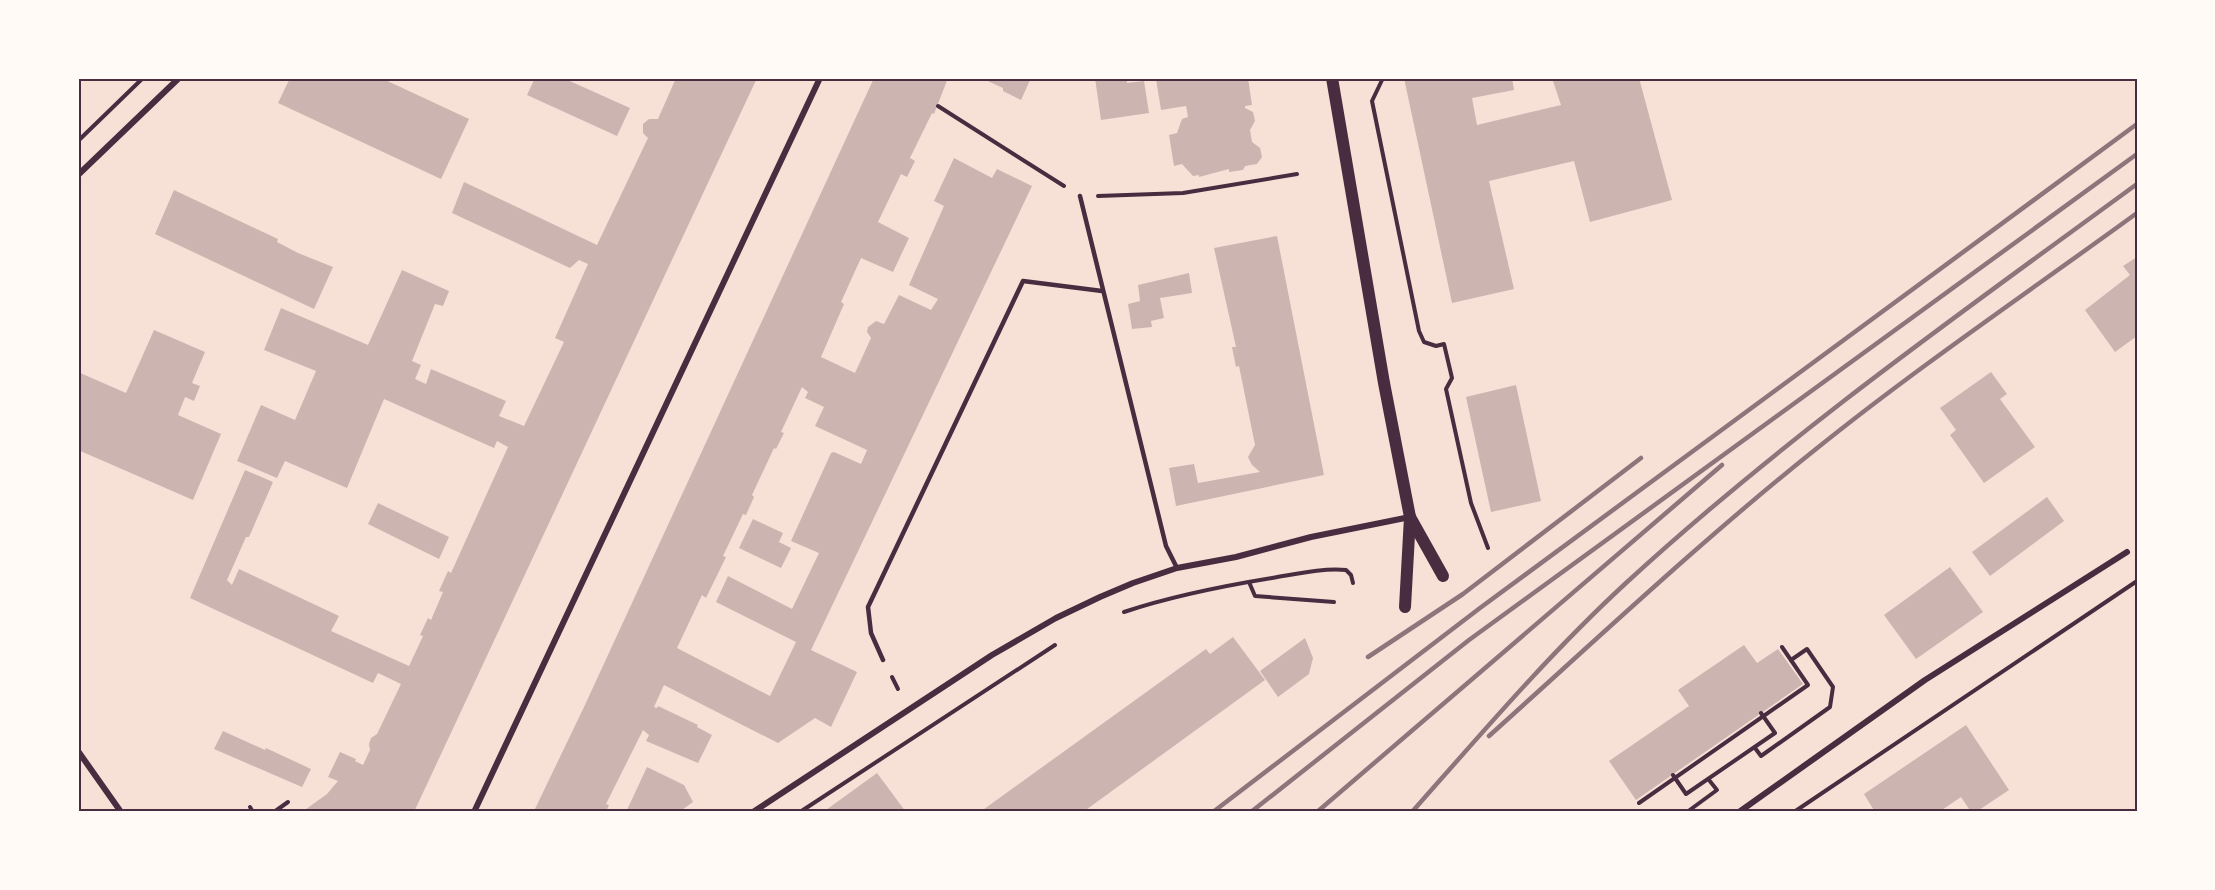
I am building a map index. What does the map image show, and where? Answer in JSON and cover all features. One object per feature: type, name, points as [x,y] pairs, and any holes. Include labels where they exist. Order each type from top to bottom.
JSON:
[{"type":"main road","points":[[1336,79],[1382,371],[1410,517],[1405,607]]},
{"type":"main road","points":[[1410,517],[1443,576]]},
{"type":"street","points":[[78,175],[179,78]]},
{"type":"street","points":[[474,812],[820,78]]},
{"type":"street","points":[[753,812],[992,655],[1056,618],[1133,583],[1177,568],[1236,557],[1311,537],[1410,517]]},
{"type":"street","points":[[1739,812],[1925,680],[2127,552]]},
{"type":"street","points":[[78,751],[121,812]]},
{"type":"lane","points":[[1080,196],[1166,546],[1177,568]]},
{"type":"lane","points":[[883,660],[871,633],[868,607],[1023,281],[1102,291]]},
{"type":"path","points":[[78,141],[143,78]]},
{"type":"path","points":[[1383,78],[1372,101],[1419,331],[1424,342],[1436,346],[1444,344],[1452,378],[1446,389],[1471,503],[1488,548]]},
{"type":"path","points":[[938,106],[1080,196],[1183,193],[1297,174]]},
{"type":"path","points":[[1122,613],[1152,603],[1319,570],[1346,570],[1351,575],[1353,583]]},
{"type":"path","points":[[1794,812],[2137,580]]},
{"type":"path","points":[[1249,582],[1255,596],[1334,602]]},
{"type":"path","points":[[800,812],[1060,642]]},
{"type":"path","points":[[1639,803],[1674,776],[1809,685],[1782,647]]},
{"type":"path","points":[[1755,748],[1761,756],[1830,707],[1833,687],[1807,649],[1791,660]]},
{"type":"path","points":[[1674,776],[1686,794],[1709,780],[1775,733],[1762,715]]},
{"type":"path","points":[[1687,812],[1717,790],[1709,780]]},
{"type":"path","points":[[274,812],[288,802]]},
{"type":"building","points":[[290,78],[381,78],[469,119],[441,179],[278,103]]},
{"type":"building","points":[[535,78],[563,78],[630,108],[617,136],[527,95]]},
{"type":"building","points":[[676,78],[757,78],[414,812],[302,812],[327,794],[338,781],[328,777],[340,752],[363,765],[370,750],[371,738],[377,734],[401,684],[378,673],[373,683],[190,598],[245,470],[273,482],[227,580],[232,585],[239,569],[339,616],[331,631],[409,666],[423,636],[420,635],[428,618],[431,620],[443,592],[439,591],[448,571],[451,573],[508,447],[497,441],[494,448],[384,399],[347,488],[285,461],[277,478],[237,461],[261,405],[295,420],[316,371],[264,350],[281,308],[368,345],[402,270],[449,291],[443,306],[435,304],[412,361],[421,365],[415,379],[426,384],[431,369],[506,401],[499,416],[524,426],[564,342],[555,338],[588,264],[579,260],[570,268],[452,213],[464,182],[597,245],[648,138],[643,133],[643,124],[649,119],[658,119]]},
{"type":"building","points":[[874,78],[948,78],[934,114],[932,113],[910,158],[915,161],[907,177],[901,174],[878,222],[909,238],[893,272],[861,258],[841,302],[844,304],[821,357],[855,373],[871,338],[867,332],[868,327],[876,321],[884,324],[899,295],[931,310],[938,299],[909,285],[944,206],[934,201],[954,158],[992,178],[997,169],[1032,186],[811,650],[857,672],[831,727],[815,718],[778,743],[664,685],[654,707],[658,706],[698,725],[697,727],[712,735],[698,763],[646,741],[649,735],[643,730],[606,804],[609,805],[606,812],[525,812],[527,809],[534,811]],"holes":[[[802,387],[808,392],[805,398],[824,407],[815,426],[867,450],[861,464],[834,452],[831,453],[791,541],[819,553],[792,609],[728,576],[716,602],[796,642],[770,696],[677,648],[702,595],[706,598],[726,557],[723,556],[743,514],[746,515],[754,497],[752,495],[774,448],[776,449],[784,433],[781,432]]]},
{"type":"building","points":[[981,78],[1031,78],[1021,100],[1003,91],[1003,88]]},
{"type":"building","points":[[1095,78],[1127,78],[1127,83],[1144,81],[1149,113],[1101,120]]},
{"type":"building","points":[[1248,78],[1252,105],[1245,106],[1245,108],[1253,112],[1255,121],[1250,130],[1252,142],[1260,148],[1262,157],[1257,164],[1245,166],[1243,170],[1229,172],[1229,169],[1199,177],[1199,175],[1193,176],[1182,164],[1174,166],[1169,135],[1177,133],[1182,119],[1188,117],[1186,106],[1161,110],[1156,79]]},
{"type":"building","points":[[1404,78],[1512,78],[1514,90],[1472,98],[1477,125],[1561,105],[1552,78],[1639,78],[1672,200],[1590,222],[1574,161],[1489,181],[1514,289],[1452,303]]},
{"type":"building","points":[[174,190],[278,239],[277,242],[298,253],[333,267],[314,309],[155,234]]},
{"type":"building","points":[[1277,236],[1324,475],[1176,506],[1169,468],[1194,464],[1198,483],[1260,472],[1252,465],[1248,457],[1255,445],[1239,366],[1236,367],[1232,347],[1236,347],[1214,248]]},
{"type":"building","points":[[2137,257],[2137,336],[2115,352],[2085,310],[2130,275],[2123,266]]},
{"type":"building","points":[[1189,273],[1192,293],[1160,298],[1164,318],[1151,321],[1152,327],[1132,329],[1128,304],[1140,301],[1138,285]]},
{"type":"building","points":[[154,330],[205,352],[192,383],[200,386],[194,401],[185,397],[178,415],[221,434],[193,500],[78,450],[78,372],[126,393]]},
{"type":"building","points":[[1991,372],[2007,394],[2000,399],[2035,447],[1984,483],[1950,435],[1956,430],[1940,408]]},
{"type":"building","points":[[1516,385],[1541,501],[1491,512],[1466,397]]},
{"type":"building","points":[[2047,497],[2064,521],[1990,576],[1972,552]]},
{"type":"building","points":[[378,503],[449,537],[439,559],[368,524]]},
{"type":"building","points":[[753,519],[783,533],[779,542],[791,548],[781,568],[739,548]]},
{"type":"building","points":[[1950,567],[1983,612],[1916,659],[1884,615]]},
{"type":"building","points":[[1233,637],[1265,680],[1083,812],[980,812],[1206,649],[1210,654]]},
{"type":"building","points":[[1305,638],[1313,658],[1309,674],[1278,697],[1260,671]]},
{"type":"building","points":[[1744,645],[1757,663],[1778,649],[1803,684],[1636,800],[1609,761],[1689,706],[1678,690]]},
{"type":"building","points":[[1966,725],[2009,790],[1976,812],[1971,812],[1961,797],[1939,812],[1875,812],[1864,794]]},
{"type":"building","points":[[223,731],[311,769],[302,787],[214,749]]},
{"type":"building","points":[[647,767],[684,785],[693,802],[679,812],[626,812]]},
{"type":"building","points":[[877,773],[906,812],[827,812],[826,810]]},
{"type":"railway","points":[[1213,812],[1480,608],[2137,124]]},
{"type":"railway","points":[[1251,812],[1469,640],[2137,154]]},
{"type":"railway","points":[[1412,812],[1570,638],[1626,583],[1687,529],[1876,376],[2137,184]]},
{"type":"railway","points":[[1489,736],[1691,554],[1816,449],[1935,358],[2137,213]]},
{"type":"railway","points":[[1368,657],[1463,594],[1641,458]]},
{"type":"railway","points":[[1317,812],[1722,465]]}]
